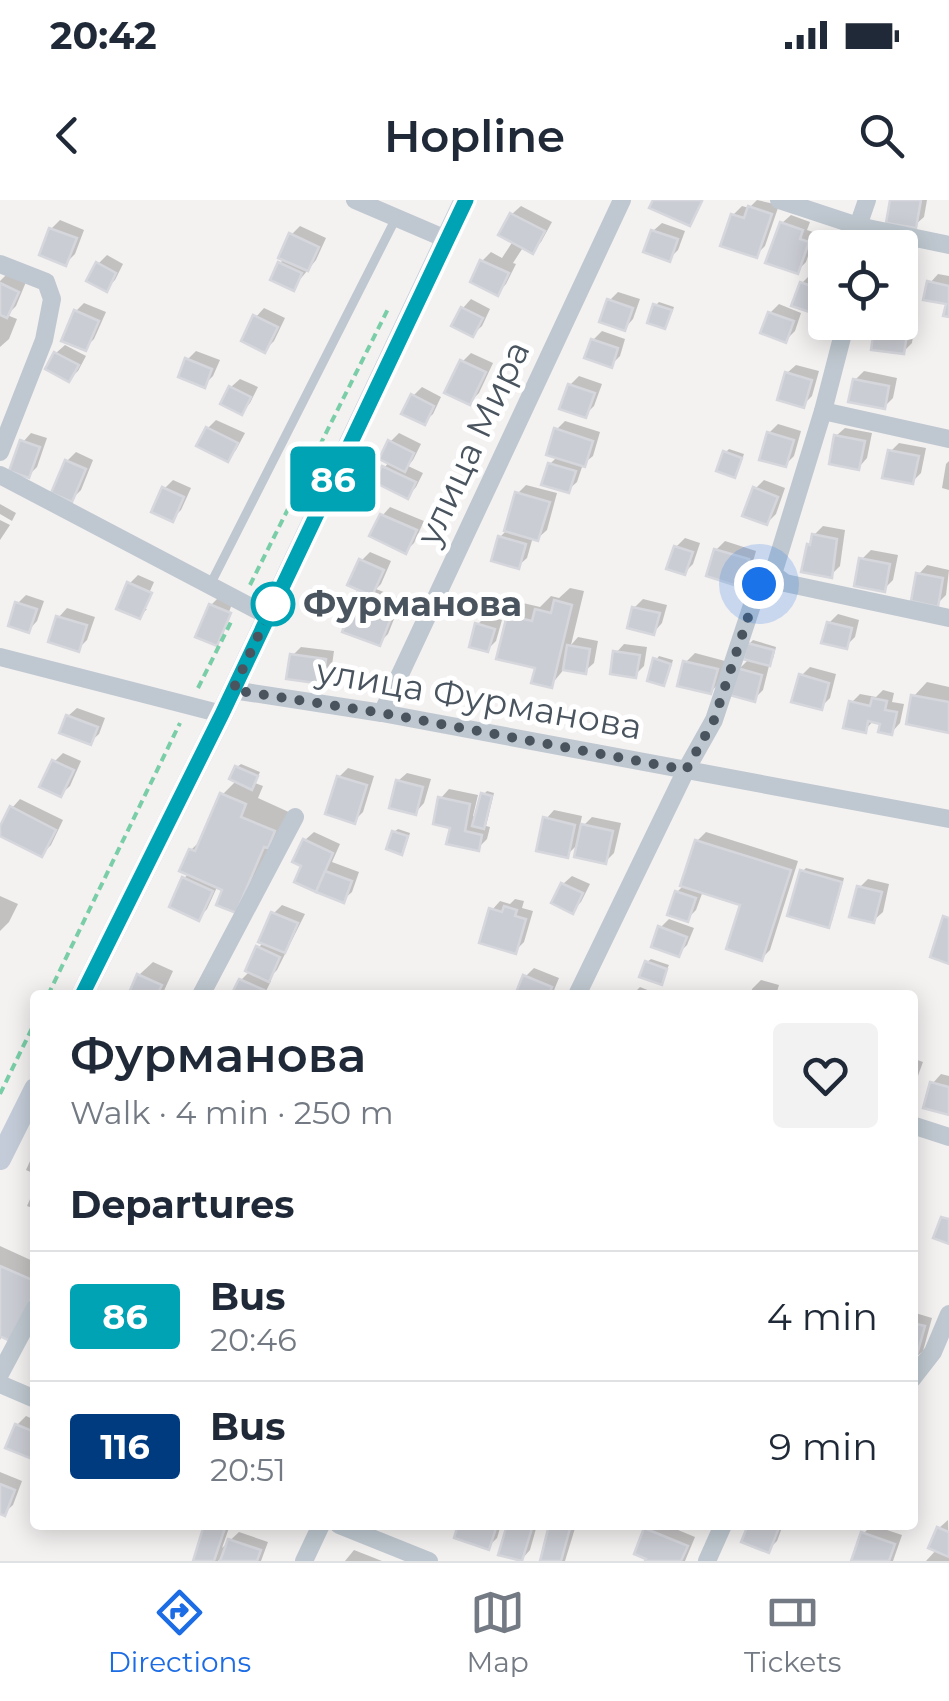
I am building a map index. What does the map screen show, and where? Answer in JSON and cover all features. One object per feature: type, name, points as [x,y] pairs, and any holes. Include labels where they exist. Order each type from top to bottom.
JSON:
[{"type":"main road","points":[[84,990],[222,714],[466,200]]},
{"type":"main road","points":[[0,1159],[30,1099]]},
{"type":"street","points":[[354,200],[446,239]]},
{"type":"street","name":"улица Мира","points":[[382,713],[622,200]]},
{"type":"street","points":[[779,200],[858,226],[949,245]]},
{"type":"street","points":[[858,230],[868,200]]},
{"type":"street","points":[[0,264],[46,282],[52,299],[44,340],[0,452]]},
{"type":"street","points":[[579,990],[714,720],[759,584],[773,574],[824,411],[842,340]]},
{"type":"street","points":[[824,411],[949,439]]},
{"type":"street","points":[[0,475],[268,616]]},
{"type":"street","points":[[773,574],[785,583],[949,618]]},
{"type":"street","points":[[0,658],[222,714]]},
{"type":"street","name":"улица Фурманова","points":[[233,690],[382,713],[949,819]]},
{"type":"street","points":[[203,990],[295,817]]},
{"type":"street","points":[[918,1127],[949,1137]]},
{"type":"street","points":[[918,1372],[933,1352],[949,1314]]},
{"type":"street","points":[[0,1374],[30,1317]]},
{"type":"street","points":[[0,1384],[30,1397]]},
{"type":"street","points":[[304,1561],[319,1530]]},
{"type":"street","points":[[352,1530],[429,1561]]},
{"type":"street","points":[[707,1561],[721,1530]]},
{"type":"lane","points":[[210,585],[396,218]]},
{"type":"path","points":[[0,1094],[30,1032]]},
{"type":"building","points":[[653,200],[702,201],[690,226],[649,208]]},
{"type":"building","points":[[890,200],[921,200],[916,228],[886,223]]},
{"type":"building","points":[[748,206],[772,214],[757,258],[720,246],[731,214],[744,218]]},
{"type":"building","points":[[510,213],[545,231],[533,254],[498,235]]},
{"type":"building","points":[[780,222],[803,230],[800,239],[808,245],[798,274],[765,263]]},
{"type":"building","points":[[49,228],[77,238],[66,266],[39,255]]},
{"type":"building","points":[[651,230],[678,239],[670,262],[643,252]]},
{"type":"building","points":[[289,233],[319,247],[308,271],[278,258]]},
{"type":"building","points":[[480,260],[509,273],[498,296],[470,282]]},
{"type":"building","points":[[96,262],[116,273],[107,292],[86,281]]},
{"type":"building","points":[[278,262],[302,273],[294,291],[270,280]]},
{"type":"building","points":[[927,281],[949,286],[949,317],[943,316],[946,304],[923,300]]},
{"type":"building","points":[[800,282],[808,285],[808,312],[791,306]]},
{"type":"building","points":[[0,283],[19,292],[7,318],[0,315]]},
{"type":"building","points":[[607,299],[633,308],[625,331],[599,322]]},
{"type":"building","points":[[653,304],[672,310],[665,329],[647,323]]},
{"type":"building","points":[[461,307],[483,318],[473,337],[451,326]]},
{"type":"building","points":[[74,310],[99,321],[86,351],[61,341]]},
{"type":"building","points":[[768,312],[794,321],[786,343],[760,333]]},
{"type":"building","points":[[253,315],[278,327],[265,353],[241,341]]},
{"type":"building","points":[[591,339],[618,348],[612,368],[584,358]]},
{"type":"building","points":[[872,340],[906,340],[904,354],[871,350]]},
{"type":"building","points":[[54,352],[79,365],[69,382],[45,369]]},
{"type":"building","points":[[185,358],[212,369],[205,388],[178,377]]},
{"type":"building","points":[[460,360],[486,372],[470,405],[444,393]]},
{"type":"building","points":[[785,372],[812,380],[804,408],[777,400]]},
{"type":"building","points":[[853,379],[889,386],[885,409],[848,402]]},
{"type":"building","points":[[568,384],[595,393],[586,418],[559,409]]},
{"type":"building","points":[[229,386],[251,397],[242,415],[220,404]]},
{"type":"building","points":[[411,394],[434,406],[425,425],[401,414]]},
{"type":"building","points":[[206,427],[238,443],[228,462],[196,446]]},
{"type":"building","points":[[554,428],[593,441],[585,467],[546,455]]},
{"type":"building","points":[[767,432],[794,440],[786,467],[759,460]]},
{"type":"building","points":[[834,435],[865,441],[859,470],[829,464]]},
{"type":"building","points":[[20,440],[40,447],[29,478],[9,471]]},
{"type":"building","points":[[388,440],[414,453],[405,472],[379,459]]},
{"type":"building","points":[[888,450],[919,456],[913,484],[882,478]]},
{"type":"building","points":[[723,451],[742,458],[735,478],[716,471]]},
{"type":"building","points":[[65,460],[86,469],[72,502],[51,493]]},
{"type":"building","points":[[548,463],[576,471],[569,493],[541,485]]},
{"type":"building","points":[[382,466],[416,482],[408,499],[374,482]]},
{"type":"building","points":[[162,487],[184,497],[173,522],[151,512]]},
{"type":"building","points":[[753,487],[778,497],[767,525],[742,516]]},
{"type":"building","points":[[515,492],[550,502],[538,541],[504,531]]},
{"type":"building","points":[[380,514],[417,530],[406,554],[369,536]]},
{"type":"building","points":[[812,534],[837,539],[832,578],[801,572]]},
{"type":"building","points":[[498,536],[526,544],[519,569],[491,561]]},
{"type":"building","points":[[674,546],[693,552],[685,575],[666,569]]},
{"type":"building","points":[[714,549],[749,559],[740,587],[706,576]]},
{"type":"building","points":[[859,558],[890,564],[885,592],[854,586]]},
{"type":"building","points":[[359,559],[384,570],[372,596],[347,585]]},
{"type":"building","points":[[916,573],[943,578],[938,607],[911,601]]},
{"type":"building","points":[[127,582],[152,593],[140,619],[116,609]]},
{"type":"building","points":[[357,593],[395,608],[380,646],[342,632]]},
{"type":"building","points":[[554,600],[572,605],[552,688],[531,683],[535,668],[496,659],[507,615],[532,621],[535,609],[551,613]]},
{"type":"building","points":[[15,602],[37,609],[29,633],[8,626]]},
{"type":"building","points":[[209,604],[231,613],[217,646],[195,637]]},
{"type":"building","points":[[632,607],[660,613],[654,635],[627,628]]},
{"type":"building","points":[[56,616],[87,625],[79,652],[48,642]]},
{"type":"building","points":[[827,622],[852,628],[847,649],[821,643]]},
{"type":"building","points":[[475,623],[495,629],[488,652],[469,647]]},
{"type":"building","points":[[747,643],[774,650],[770,666],[743,659]]},
{"type":"building","points":[[567,645],[590,649],[586,674],[563,670]]},
{"type":"building","points":[[613,651],[640,655],[636,678],[610,674]]},
{"type":"building","points":[[290,654],[326,659],[323,684],[286,679]]},
{"type":"building","points":[[653,658],[671,664],[664,686],[647,681]]},
{"type":"building","points":[[683,661],[718,669],[711,694],[677,686]]},
{"type":"building","points":[[737,668],[762,675],[755,702],[729,695]]},
{"type":"building","points":[[799,674],[829,683],[822,710],[791,702]]},
{"type":"building","points":[[911,695],[949,702],[949,733],[906,724]]},
{"type":"building","points":[[872,698],[887,701],[885,710],[897,712],[892,735],[878,732],[880,724],[868,721],[866,733],[843,728],[849,701],[870,706]]},
{"type":"building","points":[[66,715],[98,727],[91,745],[59,733]]},
{"type":"building","points":[[52,760],[74,770],[61,797],[39,787]]},
{"type":"building","points":[[235,766],[258,776],[252,790],[229,779]]},
{"type":"building","points":[[337,776],[367,785],[355,824],[325,814]]},
{"type":"building","points":[[396,780],[423,787],[416,815],[389,808]]},
{"type":"building","points":[[220,793],[246,804],[241,817],[275,831],[268,848],[264,847],[236,913],[216,905],[222,890],[179,871],[189,849],[195,851]]},
{"type":"building","points":[[481,793],[492,796],[484,829],[472,826]]},
{"type":"building","points":[[438,797],[470,804],[465,831],[482,835],[479,851],[446,844],[450,828],[433,824]]},
{"type":"building","points":[[10,806],[56,830],[42,857],[0,836],[0,826]]},
{"type":"building","points":[[543,817],[575,825],[568,858],[536,851]]},
{"type":"building","points":[[581,824],[613,831],[606,864],[574,857]]},
{"type":"building","points":[[392,831],[408,836],[402,855],[386,849]]},
{"type":"building","points":[[303,839],[333,853],[316,892],[294,882],[301,866],[292,862]]},
{"type":"building","points":[[695,840],[791,870],[762,961],[726,949],[740,905],[680,886]]},
{"type":"building","points":[[800,870],[842,882],[829,928],[787,916]]},
{"type":"building","points":[[325,871],[352,881],[344,903],[316,892]]},
{"type":"building","points":[[182,877],[213,891],[199,921],[169,907]]},
{"type":"building","points":[[561,883],[583,893],[573,914],[551,903]]},
{"type":"building","points":[[857,886],[882,892],[874,923],[849,917]]},
{"type":"building","points":[[675,891],[696,898],[688,922],[667,915]]},
{"type":"building","points":[[504,906],[517,910],[515,916],[526,919],[516,954],[479,943],[489,908],[502,912]]},
{"type":"building","points":[[271,912],[298,923],[285,953],[258,942]]},
{"type":"building","points":[[943,916],[949,918],[949,964],[930,957]]},
{"type":"building","points":[[658,926],[687,937],[679,957],[651,947]]},
{"type":"building","points":[[256,946],[280,957],[269,982],[245,971]]},
{"type":"building","points":[[645,961],[667,969],[662,985],[639,977]]},
{"type":"building","points":[[137,974],[162,985],[160,990],[130,990]]},
{"type":"building","points":[[523,975],[552,987],[551,990],[517,990]]},
{"type":"building","points":[[239,979],[264,990],[234,990]]},
{"type":"building","points":[[930,1082],[949,1087],[949,1115],[923,1108]]},
{"type":"building","points":[[941,1217],[949,1219],[949,1244],[933,1238]]},
{"type":"building","points":[[0,1266],[30,1279],[30,1302],[12,1342],[0,1336]]},
{"type":"building","points":[[918,1324],[925,1326],[918,1351]]},
{"type":"building","points":[[15,1424],[30,1430],[30,1458],[5,1448]]},
{"type":"building","points":[[0,1484],[15,1490],[5,1516],[0,1514]]},
{"type":"building","points":[[937,1527],[949,1532],[949,1557],[928,1548]]},
{"type":"building","points":[[202,1530],[224,1530],[214,1561],[193,1561]]},
{"type":"building","points":[[456,1530],[495,1530],[489,1550],[454,1538]]},
{"type":"building","points":[[506,1530],[531,1530],[522,1561],[498,1555]]},
{"type":"building","points":[[548,1530],[570,1530],[561,1561],[540,1561]]},
{"type":"building","points":[[643,1530],[688,1546],[681,1561],[645,1561],[634,1554]]},
{"type":"building","points":[[746,1530],[778,1530],[769,1553],[741,1542]]},
{"type":"building","points":[[861,1532],[895,1544],[889,1561],[851,1561]]},
{"type":"building","points":[[228,1539],[261,1550],[257,1561],[220,1561]]},
{"type":"bus line","name":"86","points":[[84,990],[222,714],[466,200]]},
{"type":"place","name":"Фурманова","points":[[273,604]]},
{"type":"route","points":[[273,604],[233,690],[382,713],[686,770],[714,720],[759,584]]}]
